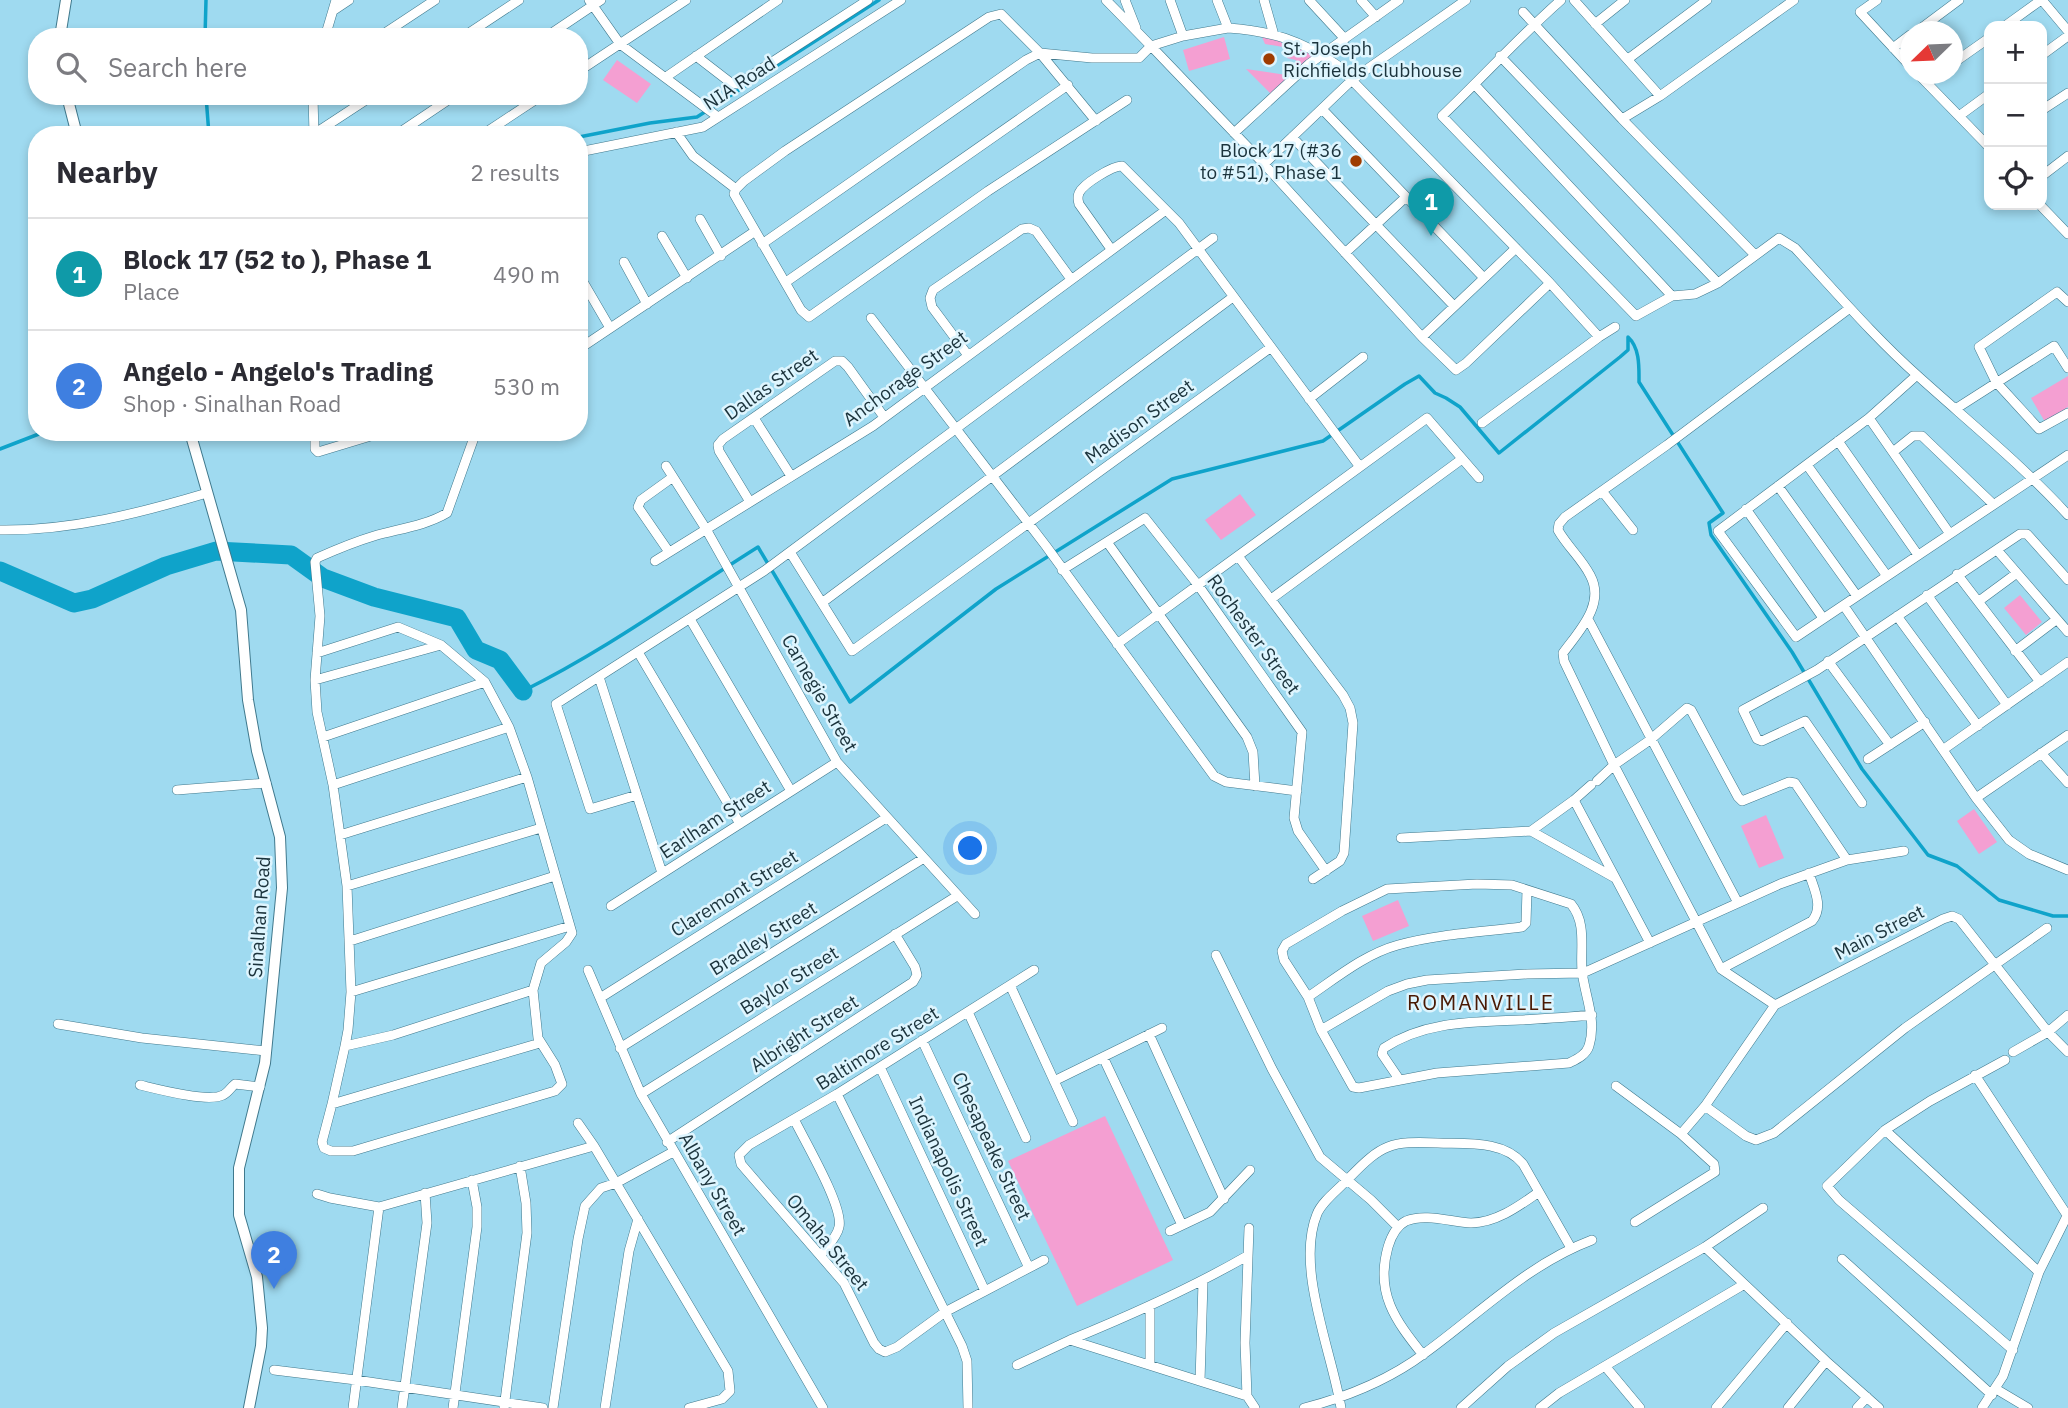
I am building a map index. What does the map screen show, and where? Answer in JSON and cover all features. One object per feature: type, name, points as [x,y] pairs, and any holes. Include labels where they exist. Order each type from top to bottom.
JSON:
[{"type":"street","points":[[61,28],[66,0]]},
{"type":"street","points":[[328,28],[335,5],[349,0]]},
{"type":"street","points":[[393,28],[435,0]]},
{"type":"street","points":[[477,28],[519,0]]},
{"type":"street","points":[[588,65],[686,0]]},
{"type":"street","points":[[666,77],[778,0]]},
{"type":"street","points":[[696,56],[731,83],[738,84],[868,0]]},
{"type":"street","name":"NIA Road","points":[[588,150],[703,127],[713,112],[901,0]]},
{"type":"street","points":[[1106,0],[1456,370],[1550,283]]},
{"type":"street","points":[[1125,0],[1138,32]]},
{"type":"street","points":[[1170,0],[1183,36]]},
{"type":"street","points":[[1217,0],[1228,29]]},
{"type":"street","points":[[1264,0],[1274,35]]},
{"type":"street","points":[[1309,0],[1345,38]]},
{"type":"street","points":[[1361,0],[1376,17]]},
{"type":"street","points":[[1234,133],[1322,55],[1399,0]]},
{"type":"street","points":[[1264,164],[1353,79],[1466,0]]},
{"type":"street","points":[[1561,0],[1500,56],[1443,116],[1636,316],[1672,296],[1695,294],[1718,282],[1779,238],[1795,248],[1917,375],[2034,478],[2068,515]]},
{"type":"street","points":[[1574,0],[1660,96]]},
{"type":"street","points":[[1595,24],[1625,0]]},
{"type":"street","points":[[1628,59],[1707,0]]},
{"type":"street","points":[[1622,119],[1660,96],[1794,0]]},
{"type":"street","points":[[1877,0],[1860,12],[1900,55]]},
{"type":"street","points":[[1931,21],[1959,0]]},
{"type":"street","points":[[2012,21],[2041,0],[2068,33],[2047,51]]},
{"type":"street","points":[[559,28],[595,2],[620,44],[713,112]]},
{"type":"street","points":[[1522,12],[1755,255]]},
{"type":"street","points":[[736,188],[785,151],[989,17],[1001,14],[1040,53],[1096,121]]},
{"type":"street","points":[[762,244],[1026,60],[1040,53],[1092,58],[1139,58],[1151,46],[1183,36],[1228,29],[1284,37],[1322,55],[1353,79],[1599,337]]},
{"type":"street","points":[[1963,56],[1984,41]]},
{"type":"street","points":[[1893,48],[1900,43]]},
{"type":"street","points":[[1500,56],[1718,282]]},
{"type":"street","points":[[1928,84],[1984,141]]},
{"type":"street","points":[[786,282],[1068,85]]},
{"type":"street","points":[[1475,85],[1672,296]]},
{"type":"street","points":[[2047,107],[2068,93]]},
{"type":"street","points":[[1959,116],[1984,98]]},
{"type":"street","points":[[736,188],[736,198],[754,232],[801,310],[806,316],[814,315],[988,191],[1127,100]]},
{"type":"street","points":[[69,105],[75,126]]},
{"type":"street","points":[[313,105],[314,126]]},
{"type":"street","points":[[327,126],[359,105]]},
{"type":"street","points":[[409,126],[441,105]]},
{"type":"street","points":[[496,126],[527,105]]},
{"type":"street","points":[[1322,109],[1484,278]]},
{"type":"street","points":[[676,132],[693,156],[736,188]]},
{"type":"street","points":[[1292,137],[1454,306]]},
{"type":"street","points":[[2047,172],[2068,156]]},
{"type":"street","points":[[1111,249],[1079,204],[1077,197],[1080,190],[1114,166],[1122,166],[1179,223],[1360,467]]},
{"type":"street","points":[[1345,253],[1406,197]]},
{"type":"street","name":"Anchorage Street","points":[[655,561],[884,418],[1166,210]]},
{"type":"street","points":[[2045,210],[2068,234]]},
{"type":"street","points":[[700,219],[721,256]]},
{"type":"street","points":[[967,355],[932,307],[930,298],[933,290],[1022,229],[1029,228],[1036,231],[1071,279]]},
{"type":"street","points":[[588,343],[754,232]]},
{"type":"street","points":[[662,236],[687,278]]},
{"type":"street","points":[[637,795],[590,809],[556,704],[774,564],[1213,238]]},
{"type":"street","points":[[1422,337],[1516,248]]},
{"type":"street","points":[[624,262],[647,304]]},
{"type":"street","points":[[588,290],[610,328]]},
{"type":"street","points":[[2068,302],[2057,292],[1979,347],[1996,382],[2039,429],[2068,413]]},
{"type":"street","points":[[790,552],[823,602],[1233,298]]},
{"type":"street","points":[[1681,1134],[1705,1107],[1775,1005],[1721,969],[1614,765],[1564,661],[1563,653],[1588,619],[1594,601],[1590,575],[1558,530],[1559,524],[1850,308]]},
{"type":"street","points":[[871,318],[1046,546],[1214,776],[1226,782],[1297,792]]},
{"type":"street","points":[[1482,423],[1615,327]]},
{"type":"street","points":[[1957,408],[2054,346],[2068,368]]},
{"type":"street","name":"Madison Street","points":[[823,602],[852,651],[1270,348]]},
{"type":"street","points":[[1309,399],[1363,357]]},
{"type":"street","name":"Dallas Street","points":[[750,502],[718,445],[835,361],[842,361],[848,367],[884,418]]},
{"type":"street","points":[[1917,375],[1869,418],[1718,531],[1796,637],[2068,455]]},
{"type":"street","points":[[754,418],[791,476]]},
{"type":"street","points":[[1117,644],[1427,418],[1479,478]]},
{"type":"street","points":[[1869,418],[1950,534]]},
{"type":"street","points":[[1893,452],[1913,436],[1922,436],[1993,503]]},
{"type":"street","name":"Sinalhan Road","points":[[193,441],[241,610],[248,700],[257,751],[280,836],[283,878],[260,1087],[240,1160],[240,1220],[257,1277],[262,1328],[249,1408]]},
{"type":"street","points":[[314,441],[318,452],[357,441]]},
{"type":"street","points":[[317,653],[398,627],[441,645],[485,682],[509,727],[527,777],[572,933],[566,942],[541,963],[533,990],[540,1043],[555,1065],[562,1084],[557,1090],[353,1151],[331,1151],[324,1148],[321,1142],[345,1046],[351,992],[347,886],[314,680],[320,616],[315,562],[317,558],[371,537],[447,513],[473,441]]},
{"type":"street","points":[[1838,441],[1918,555]]},
{"type":"street","points":[[1270,599],[1462,459]]},
{"type":"street","points":[[1807,465],[1887,576]]},
{"type":"street","name":"Carnegie Street","points":[[666,466],[706,529],[837,762],[975,914]]},
{"type":"street","points":[[669,552],[638,507],[641,500],[673,477]]},
{"type":"street","points":[[1777,486],[1857,596]]},
{"type":"street","points":[[1602,491],[1633,530]]},
{"type":"street","points":[[0,530],[18,531],[113,519],[207,492]]},
{"type":"street","points":[[1746,509],[1823,618]]},
{"type":"street","name":"Rochester Street","points":[[1062,570],[1145,518],[1198,585],[1302,732],[1294,818],[1298,831],[1326,871]]},
{"type":"street","points":[[1862,803],[1805,721],[1762,741],[1757,738],[1743,710],[1801,680],[2020,534],[2027,534],[2068,580]]},
{"type":"street","points":[[1107,542],[1247,737],[1253,752],[1255,786]]},
{"type":"street","points":[[1997,550],[2068,632]]},
{"type":"street","points":[[1238,556],[1350,708],[1353,723],[1344,853],[1340,861],[1313,879]]},
{"type":"street","points":[[1979,601],[2017,573]]},
{"type":"street","points":[[1957,575],[2040,682]]},
{"type":"street","points":[[1927,595],[2007,705]]},
{"type":"street","points":[[1844,606],[1976,798],[2009,840],[2029,854],[2068,870]]},
{"type":"street","points":[[1897,616],[1978,726]]},
{"type":"street","points":[[690,619],[791,791]]},
{"type":"street","points":[[1588,619],[1738,903]]},
{"type":"street","points":[[2015,651],[2056,620]]},
{"type":"street","points":[[314,680],[441,645]]},
{"type":"street","points":[[638,652],[740,824]]},
{"type":"street","points":[[1828,661],[1890,745]]},
{"type":"street","points":[[1944,749],[2068,662]]},
{"type":"street","points":[[599,677],[662,873]]},
{"type":"street","points":[[323,737],[485,682]]},
{"type":"street","points":[[1531,831],[1650,740],[1683,710],[1690,710],[1742,801],[1788,782],[1795,783],[1847,860]]},
{"type":"street","points":[[1868,759],[1925,722]]},
{"type":"street","points":[[332,785],[509,727]]},
{"type":"street","points":[[1976,798],[2068,735]]},
{"type":"street","points":[[2041,753],[2068,783]]},
{"type":"street","name":"Earlham Street","points":[[611,906],[837,762]]},
{"type":"street","points":[[340,835],[527,777]]},
{"type":"street","points":[[177,790],[266,783]]},
{"type":"street","points":[[1574,800],[1650,943]]},
{"type":"street","name":"Claremont Street","points":[[600,998],[886,818]]},
{"type":"street","points":[[347,886],[541,828]]},
{"type":"street","points":[[1401,838],[1531,831],[1615,878]]},
{"type":"street","points":[[1321,1030],[1388,990],[1407,984],[1427,980],[1583,973],[1809,873],[1847,860],[1904,851]]},
{"type":"street","name":"Bradley Street","points":[[620,1048],[924,858]]},
{"type":"street","points":[[1721,969],[1812,921],[1818,914],[1819,906],[1809,873]]},
{"type":"street","points":[[350,941],[555,876]]},
{"type":"street","points":[[1477,884],[1512,885],[1527,890],[1571,904],[1577,911],[1581,925],[1583,973],[1591,1015],[1589,1048],[1582,1056],[1569,1063],[1492,1067],[1353,1087],[1321,1030],[1308,996],[1284,960],[1282,951],[1286,944],[1342,911],[1387,889],[1477,884]]},
{"type":"street","points":[[1308,996],[1359,963],[1396,945],[1522,927],[1526,923],[1527,890]]},
{"type":"street","name":"Baylor Street","points":[[640,1094],[957,896]]},
{"type":"street","name":"Main Street","points":[[1775,1005],[1952,916],[1959,919],[1972,934],[1993,965],[2068,1052]]},
{"type":"street","points":[[351,992],[570,926]]},
{"type":"street","points":[[1705,1107],[1756,1140],[1774,1133],[1905,1028],[2047,928]]},
{"type":"street","name":"Albright Street","points":[[667,1142],[914,982],[917,975],[915,967],[895,934]]},
{"type":"street","points":[[1216,955],[1309,1139],[1321,1157],[1398,1227]]},
{"type":"street","name":"Albany Street","points":[[589,970],[640,1094],[823,1408]]},
{"type":"street","name":"Baltimore Street","points":[[739,1155],[749,1145],[837,1094],[1034,970]]},
{"type":"street","points":[[1010,985],[1073,1122]]},
{"type":"street","points":[[345,1046],[393,1035],[533,990]]},
{"type":"street","points":[[968,1012],[1026,1138]]},
{"type":"street","points":[[1399,1079],[1382,1054],[1384,1048],[1403,1036],[1421,1030],[1464,1022],[1591,1015]]},
{"type":"street","points":[[2012,1052],[2048,1032],[2068,1015]]},
{"type":"street","points":[[58,1024],[142,1038],[265,1051]]},
{"type":"street","points":[[1054,1081],[1162,1028]]},
{"type":"street","points":[[1149,1034],[1224,1199]]},
{"type":"street","name":"Chesapeake Street","points":[[922,1040],[1029,1268]]},
{"type":"street","points":[[332,1104],[540,1043]]},
{"type":"street","points":[[1103,1057],[1182,1225]]},
{"type":"street","points":[[2005,1060],[1930,1101],[1885,1130],[1827,1186],[1839,1200],[2012,1350]]},
{"type":"street","name":"Indianapolis Street","points":[[880,1067],[985,1290]]},
{"type":"street","points":[[1975,1075],[2068,1215],[2039,1272],[2012,1350],[1994,1392],[1982,1408]]},
{"type":"street","points":[[140,1085],[210,1098],[221,1097],[235,1084],[260,1087]]},
{"type":"street","points":[[1616,1086],[1681,1134],[1714,1164],[1715,1172],[1635,1222]]},
{"type":"street","points":[[837,1094],[967,1361],[968,1408]]},
{"type":"street","points":[[794,1119],[835,1201],[840,1218],[838,1231],[821,1255]]},
{"type":"street","points":[[578,1123],[729,1371],[730,1391],[722,1399],[689,1408]]},
{"type":"street","points":[[1885,1130],[2039,1272]]},
{"type":"street","points":[[1340,1404],[1311,1278],[1309,1238],[1318,1211],[1381,1148],[1410,1142],[1478,1145],[1507,1150],[1516,1155],[1572,1248]]},
{"type":"street","points":[[317,1194],[379,1207],[594,1146]]},
{"type":"street","points":[[553,1408],[585,1206],[601,1188],[616,1183],[673,1152]]},
{"type":"street","name":"Omaha Street","points":[[739,1155],[741,1164],[821,1255],[852,1297],[878,1349],[885,1352],[897,1347],[945,1312]]},
{"type":"street","points":[[505,1405],[527,1233],[526,1203],[520,1166]]},
{"type":"street","points":[[1170,1231],[1210,1212],[1250,1170]]},
{"type":"street","points":[[453,1408],[477,1227],[477,1207],[472,1180]]},
{"type":"street","points":[[1423,1355],[1399,1325],[1385,1292],[1384,1266],[1388,1245],[1398,1227],[1417,1219],[1472,1223],[1487,1221],[1518,1207],[1539,1192]]},
{"type":"street","points":[[402,1408],[427,1223],[425,1193]]},
{"type":"street","points":[[353,1408],[379,1207]]},
{"type":"street","points":[[1461,1408],[1508,1366],[1554,1334],[1705,1247],[1763,1208]]},
{"type":"street","points":[[605,1408],[629,1251],[638,1219]]},
{"type":"street","points":[[1249,1228],[1245,1343],[1247,1396],[1255,1408]]},
{"type":"street","points":[[1304,1408],[1340,1404],[1394,1373],[1423,1355],[1523,1276],[1572,1248],[1592,1240]]},
{"type":"street","points":[[1705,1247],[1879,1408]]},
{"type":"street","points":[[1017,1365],[1203,1282],[1247,1256]]},
{"type":"street","points":[[1842,1259],[1994,1392],[2028,1408]]},
{"type":"street","points":[[945,1312],[1044,1260]]},
{"type":"street","points":[[1200,1381],[1203,1282]]},
{"type":"street","points":[[1540,1408],[1559,1393],[1743,1285]]},
{"type":"street","points":[[1150,1307],[1150,1365]]},
{"type":"street","points":[[1716,1408],[1787,1324]]},
{"type":"street","points":[[1070,1340],[1247,1396]]},
{"type":"street","points":[[1788,1408],[1826,1361]]},
{"type":"street","points":[[1605,1366],[1640,1408]]},
{"type":"street","points":[[274,1370],[356,1380],[505,1405],[543,1408]]},
{"type":"street","points":[[1857,1408],[1867,1397]]},
{"type":"shaded area","points":[[1224,37],[1230,59],[1189,71],[1183,50]]},
{"type":"shaded area","points":[[1262,37],[1275,38],[1289,48],[1265,44]]},
{"type":"shaded area","points":[[1297,45],[1320,57],[1276,99],[1246,69],[1293,76],[1296,60],[1287,58],[1289,48]]},
{"type":"shaded area","points":[[617,60],[651,84],[637,103],[603,80]]},
{"type":"shaded area","points":[[2068,376],[2068,407],[2045,422],[2031,398]]},
{"type":"shaded area","points":[[1240,494],[1256,515],[1221,540],[1205,520]]},
{"type":"shaded area","points":[[2020,595],[2042,622],[2026,635],[2004,608]]},
{"type":"shaded area","points":[[1974,809],[1997,842],[1979,854],[1957,821]]},
{"type":"shaded area","points":[[1766,815],[1784,858],[1759,868],[1741,826]]},
{"type":"shaded area","points":[[1398,900],[1409,926],[1373,941],[1362,916]]},
{"type":"shaded area","points":[[1105,1116],[1173,1260],[1077,1306],[1008,1161]]},
{"type":"waterway","points":[[205,28],[206,0]]},
{"type":"waterway","points":[[588,135],[697,117],[879,0]]},
{"type":"waterway","points":[[207,105],[208,126]]},
{"type":"waterway","points":[[523,691],[613,640],[758,547],[850,702],[996,589],[1172,479],[1323,441],[1419,376],[1435,393],[1460,407],[1499,453],[1628,350],[1628,337],[1637,352],[1639,382],[1723,513],[1709,523],[1711,535],[1792,652],[1862,769],[1928,855],[1957,866],[1999,900],[2053,916],[2068,916]]},
{"type":"waterway","points":[[0,449],[28,438]]},
{"type":"waterway","points":[[0,571],[74,603],[92,599],[166,566],[216,551],[291,555],[323,578],[374,597],[457,618],[476,650],[500,660],[523,691]]},
{"type":"place","name":"St. Joseph Richfields Clubhouse","points":[[1269,59]]},
{"type":"place","name":"Block 17 (#36 to #51), Phase 1","points":[[1356,161]]},
{"type":"place","name":"Block 17 (52 to ), Phase 1","points":[[1431,236]]},
{"type":"place","name":"Angelo - Angelo's Trading","points":[[274,1289]]},
{"type":"district","name":"ROMANVILLE","points":[[1481,1003]]}]
